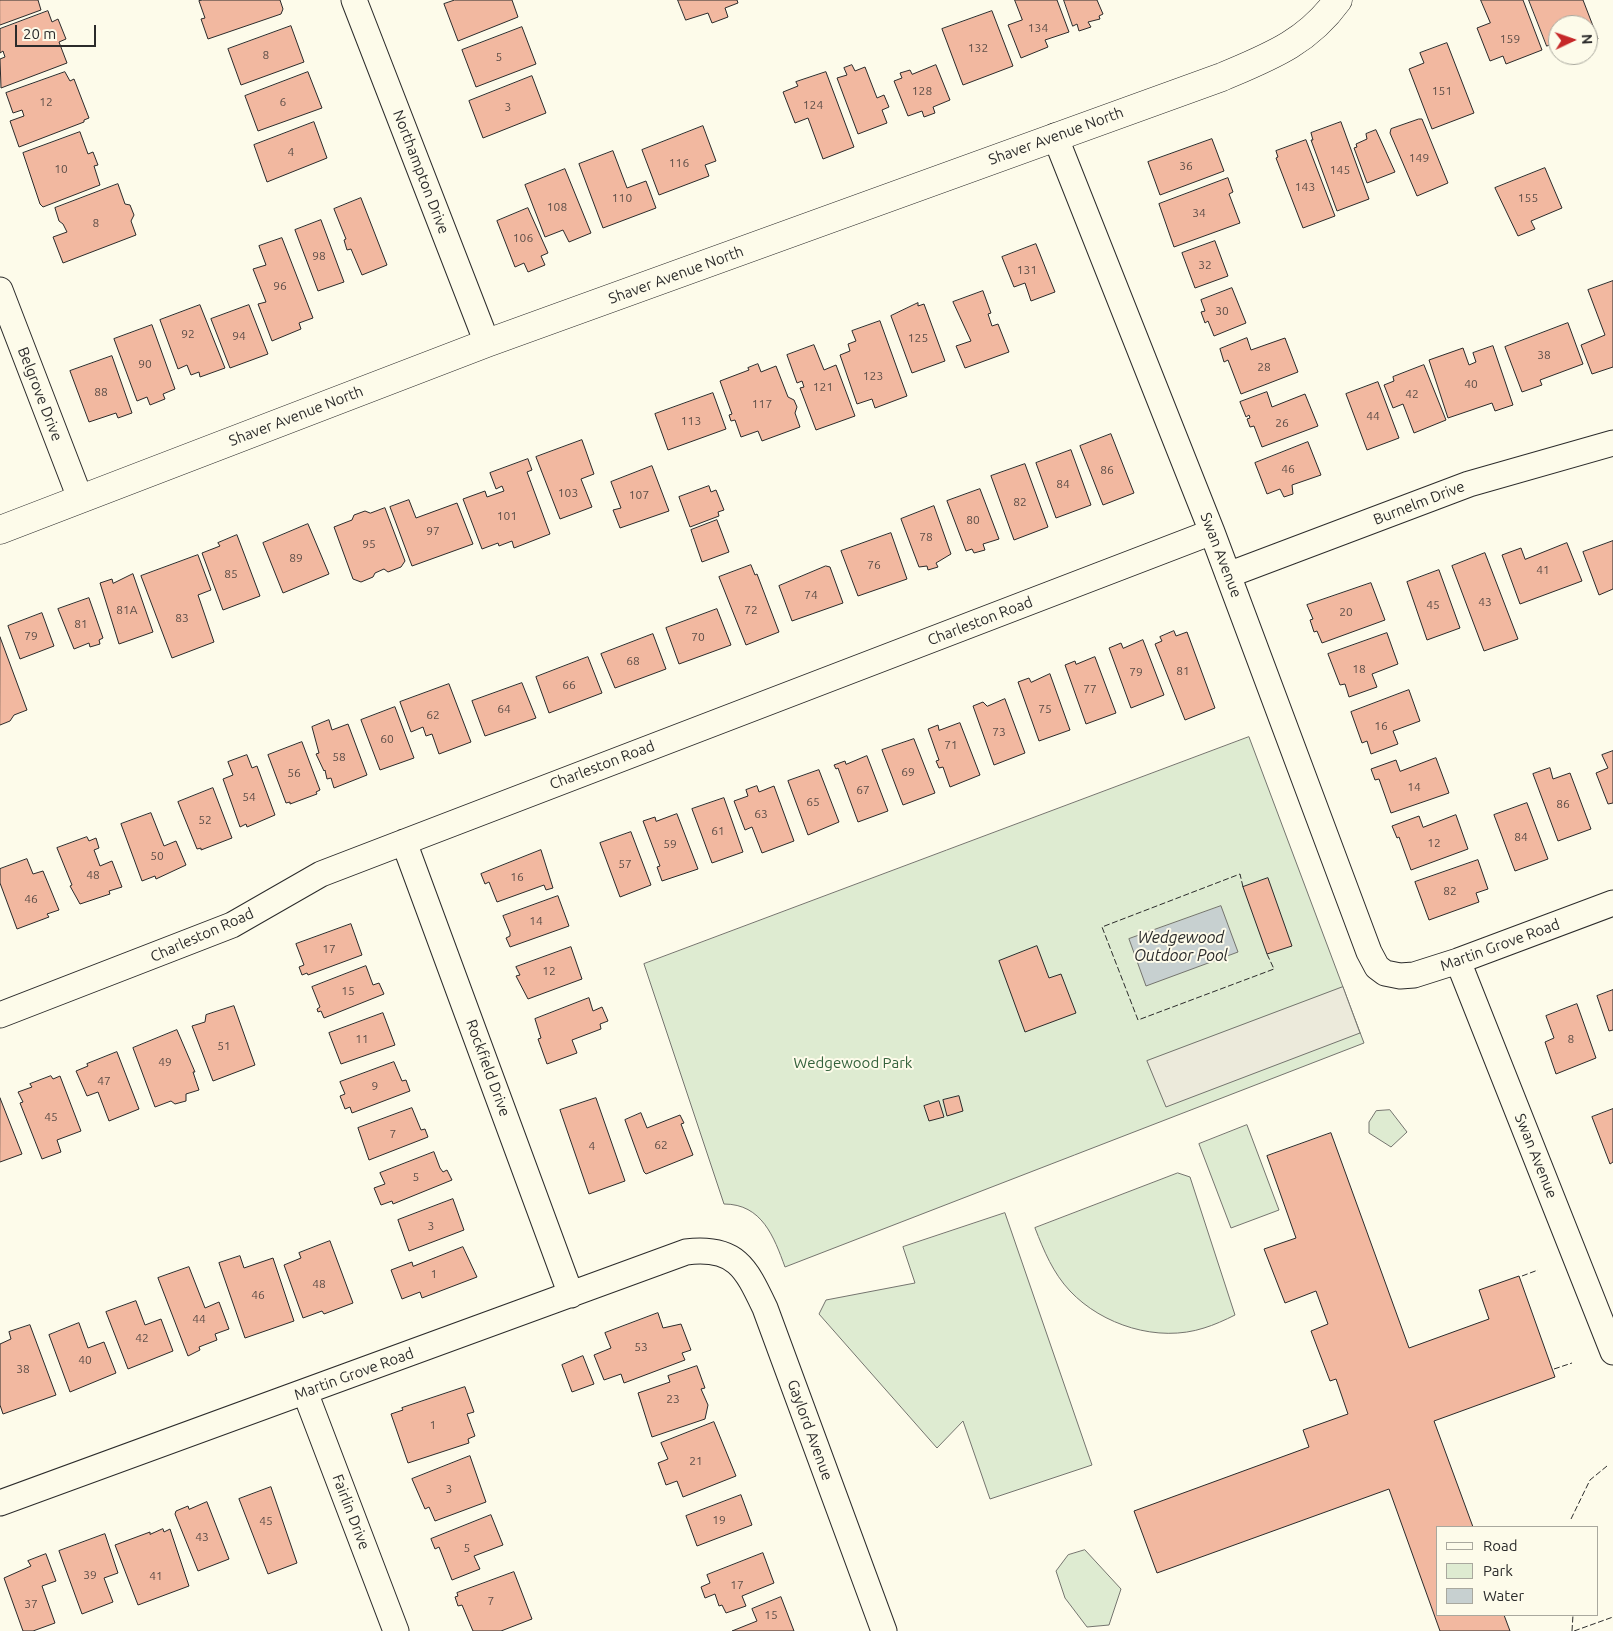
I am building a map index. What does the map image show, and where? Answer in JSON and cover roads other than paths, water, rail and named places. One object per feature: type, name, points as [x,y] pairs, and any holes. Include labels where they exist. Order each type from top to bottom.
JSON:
[{"type":"street","name":"Northampton Drive","points":[[354,0],[487,343]]},
{"type":"street","name":"Shaver Avenue North","points":[[0,530],[487,343],[1222,77],[1291,46],[1313,30],[1338,0]]},
{"type":"street","name":"Swan Avenue","points":[[1055,136],[1212,532],[1369,952],[1377,967],[1385,973]]},
{"type":"street","name":"Belgrove Drive","points":[[0,290],[80,498]]},
{"type":"street","name":"Burnelm Drive","points":[[1228,575],[1469,484],[1613,443]]},
{"type":"street","name":"Charleston Road","points":[[1,1013],[198,940],[232,925],[321,874],[1212,532]]},
{"type":"street","name":"Rockfield Drive","points":[[404,842],[571,1295]]},
{"type":"street","name":"Martin Grove Road","points":[[1385,973],[1400,976],[1414,975],[1458,961],[1613,903]]},
{"type":"street","name":"Swan Avenue","points":[[1458,961],[1613,1352]]},
{"type":"street","name":"Martin Grove Road","points":[[0,1503],[686,1252],[709,1251]]},
{"type":"street","name":"Gaylord Avenue","points":[[709,1251],[730,1258],[742,1266],[765,1308],[884,1631]]},
{"type":"street","name":"Fairlin Drive","points":[[306,1392],[396,1631]]},
{"type":"water","name":"Wedgewood Outdoor Pool","points":[[1221,906],[1238,952],[1146,986],[1129,939]]},
{"type":"park label","name":"Wedgewood Park","points":[[853,1063]]}]
